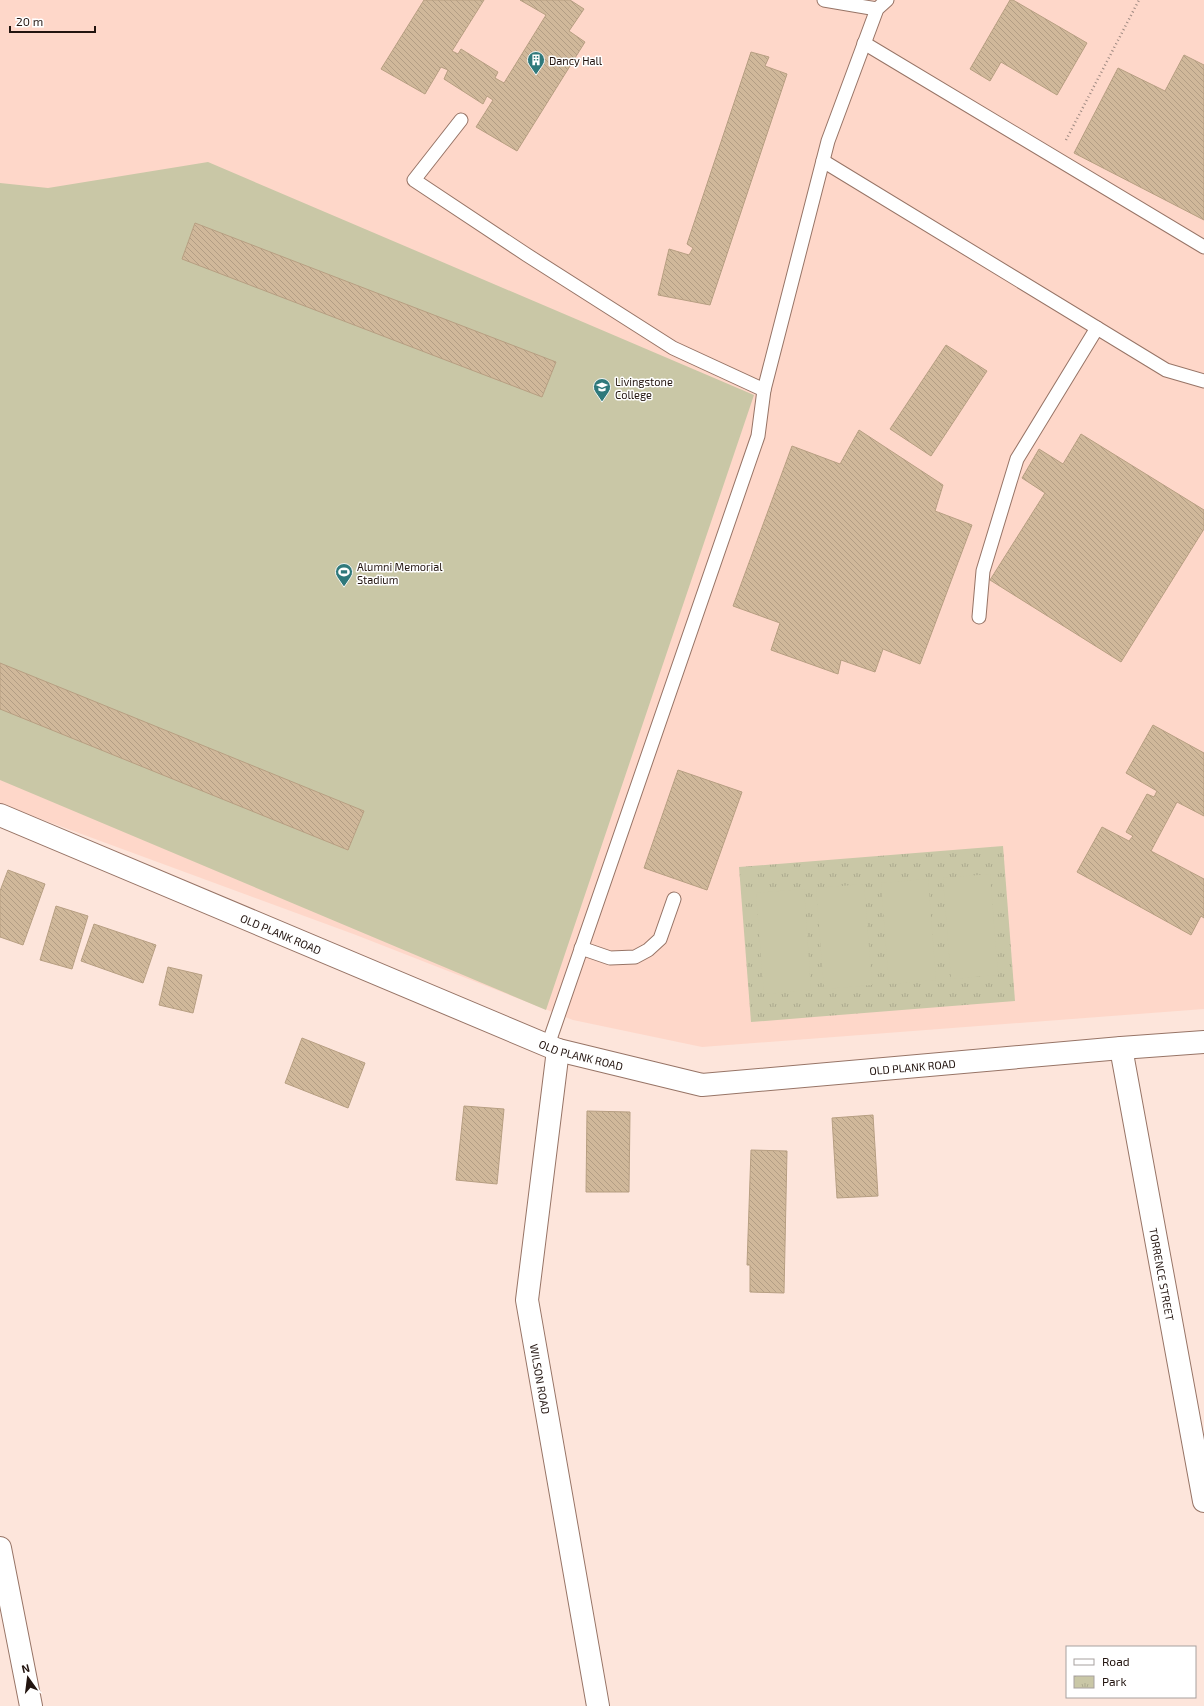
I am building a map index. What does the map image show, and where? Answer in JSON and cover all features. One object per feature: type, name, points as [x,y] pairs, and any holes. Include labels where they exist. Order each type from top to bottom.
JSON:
[{"type":"street","name":"OLD PLANK ROAD","points":[[0,815],[553,1047],[702,1085],[1121,1048],[1201,1045]]},
{"type":"street","name":"WILSON ROAD","points":[[553,1047],[527,1300],[598,1706]]},
{"type":"street","name":"TORRENCE STREET","points":[[1121,1048],[1204,1501]]},
{"type":"street","points":[[0,1548],[31,1706]]},
{"type":"lane","points":[[553,1047],[581,948],[758,436],[764,390],[828,141],[864,43],[882,4],[824,0]]},
{"type":"lane","points":[[864,43],[1204,247]]},
{"type":"lane","points":[[461,120],[414,180],[527,255],[673,348],[764,390]]},
{"type":"lane","points":[[823,161],[1166,370],[1204,381]]},
{"type":"lane","points":[[980,617],[983,571],[1017,459],[1097,328]]},
{"type":"lane","points":[[581,948],[610,958],[635,957],[648,950],[660,938],[674,899]]},
{"type":"path","points":[[1057,158],[1139,0]]},
{"type":"shaded area","name":"Livingstone College","points":[[0,0],[1204,0],[1204,1009],[702,1047],[573,1020],[356,935],[0,804]]},
{"type":"green space","name":"Alumni Memorial Stadium","points":[[208,162],[754,395],[546,1010],[0,780],[0,183],[48,188]]},
{"type":"green space","points":[[1003,846],[1015,1001],[751,1022],[739,867]]},
{"type":"green space","points":[[990,874],[998,975],[951,979],[943,878]]},
{"type":"green space","points":[[928,879],[936,980],[889,984],[881,883]]},
{"type":"green space","points":[[864,884],[872,985],[824,989],[816,888]]},
{"type":"green space","points":[[804,889],[811,990],[764,994],[756,893]]},
{"type":"building","name":"Dancy Hall","points":[[424,0],[484,0],[452,51],[458,54],[461,49],[498,72],[495,78],[504,83],[546,15],[520,0],[570,0],[584,9],[569,31],[585,42],[517,151],[476,127],[493,100],[487,96],[483,104],[444,79],[448,70],[441,67],[425,94],[381,69]]},
{"type":"building","points":[[1010,0],[1013,0],[1087,43],[1057,95],[1001,62],[990,81],[970,69]]},
{"type":"building","points":[[751,52],[769,57],[765,66],[787,74],[710,305],[658,295],[669,249],[689,255],[693,248],[687,244]]},
{"type":"building","points":[[1184,55],[1204,65],[1204,220],[1074,153],[1118,68],[1165,91]]},
{"type":"building","points":[[195,223],[556,362],[542,397],[182,259]]},
{"type":"building","points":[[946,345],[987,371],[931,456],[890,429]]},
{"type":"building","points":[[859,430],[943,485],[935,511],[972,525],[920,664],[883,649],[875,672],[841,660],[838,674],[771,650],[780,623],[733,606],[792,446],[840,464]]},
{"type":"building","points":[[1081,434],[1204,510],[1204,529],[1121,662],[990,580],[1045,493],[1022,478],[1039,449],[1063,464]]},
{"type":"building","points":[[0,663],[364,811],[348,850],[0,709]]},
{"type":"building","points":[[1153,725],[1204,753],[1204,816],[1177,802],[1151,851],[1204,879],[1204,918],[1201,916],[1191,935],[1077,872],[1102,827],[1129,841],[1133,836],[1126,832],[1147,794],[1154,797],[1157,791],[1126,773]]},
{"type":"building","points":[[678,770],[742,792],[707,890],[644,868]]},
{"type":"building","points":[[8,870],[45,884],[23,945],[0,937],[0,891]]},
{"type":"building","points":[[56,906],[88,916],[72,969],[40,960]]},
{"type":"building","points":[[94,924],[156,945],[143,983],[81,961]]},
{"type":"building","points":[[168,967],[202,975],[193,1013],[159,1005]]},
{"type":"building","points":[[302,1038],[365,1063],[348,1108],[285,1083]]},
{"type":"building","points":[[464,1106],[504,1109],[497,1184],[456,1180]]},
{"type":"building","points":[[587,1111],[630,1112],[629,1192],[586,1192]]},
{"type":"building","points":[[873,1115],[878,1196],[837,1198],[832,1118]]},
{"type":"building","points":[[751,1150],[787,1151],[784,1293],[750,1292],[750,1265],[747,1265]]},
{"type":"place","name":"Dancy Hall","points":[[536,75]]},
{"type":"place","name":"Livingstone College","points":[[602,402]]},
{"type":"place","name":"Alumni Memorial Stadium","points":[[344,587]]}]
